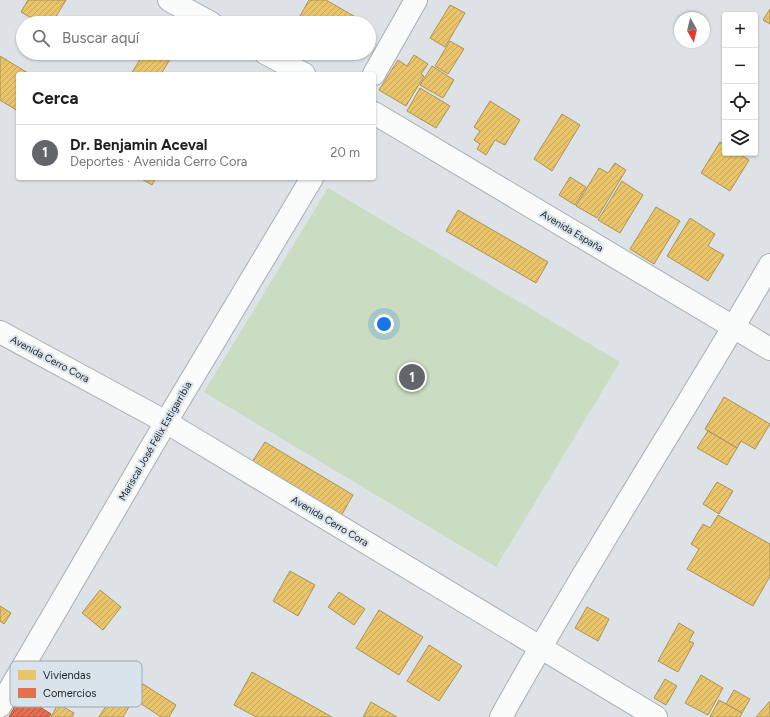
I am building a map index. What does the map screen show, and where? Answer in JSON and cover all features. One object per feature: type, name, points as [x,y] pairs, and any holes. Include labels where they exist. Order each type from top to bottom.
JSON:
[{"type":"street","points":[[169,0],[198,16]]},
{"type":"street","points":[[375,72],[416,0]]},
{"type":"street","points":[[278,60],[300,72]]},
{"type":"street","name":"Avenida España","points":[[376,115],[770,349]]},
{"type":"street","name":"Mariscal José Félix Estigarribia","points":[[26,661],[166,422],[311,180]]},
{"type":"street","points":[[501,717],[540,647],[770,265]]},
{"type":"street","name":"Avenida Cerro Cora","points":[[0,332],[166,422],[656,717]]},
{"type":"street","name":"Mariscal José Félix Estigarribia","points":[[0,706],[10,689]]},
{"type":"green space","points":[[328,188],[620,362],[496,567],[204,392]]},
{"type":"building: Viviendas","points":[[28,0],[66,0],[56,16],[28,16],[21,12]]},
{"type":"building: Viviendas","points":[[309,0],[326,0],[354,16],[300,16]]},
{"type":"building: Viviendas","points":[[450,5],[465,13],[445,47],[430,38]]},
{"type":"building: Viviendas","points":[[770,9],[770,24],[763,20]]},
{"type":"building: Viviendas","points":[[450,41],[464,49],[448,74],[435,66]]},
{"type":"building: Viviendas","points":[[414,55],[428,64],[421,74],[424,76],[406,106],[379,90],[398,60],[407,66]]},
{"type":"building: Viviendas","points":[[0,56],[26,72],[16,72],[16,110],[0,100]]},
{"type":"building: Viviendas","points":[[140,60],[170,60],[162,72],[132,72]]},
{"type":"building: Viviendas","points":[[432,66],[454,80],[443,98],[420,85]]},
{"type":"building: Viviendas","points":[[420,88],[450,106],[436,128],[407,111]]},
{"type":"building: Viviendas","points":[[490,101],[520,120],[505,145],[495,140],[486,155],[477,149],[480,144],[474,140],[480,131],[474,127]]},
{"type":"building: Viviendas","points":[[562,114],[580,125],[552,171],[534,159]]},
{"type":"building: Viviendas","points":[[720,142],[722,143],[722,156],[743,156],[749,160],[730,191],[701,173]]},
{"type":"building: Viviendas","points":[[615,163],[626,170],[597,218],[576,206],[599,168],[608,173]]},
{"type":"building: Viviendas","points":[[570,177],[586,187],[575,205],[559,195]]},
{"type":"building: Viviendas","points":[[143,180],[155,180],[152,185]]},
{"type":"building: Viviendas","points":[[622,181],[643,195],[620,233],[598,220]]},
{"type":"building: Viviendas","points":[[656,207],[680,221],[654,264],[630,249]]},
{"type":"building: Viviendas","points":[[458,210],[548,262],[536,283],[446,231]]},
{"type":"building: Viviendas","points":[[690,218],[715,234],[708,246],[724,255],[708,281],[667,256]]},
{"type":"building: Viviendas","points":[[724,397],[770,424],[755,449],[741,441],[737,448],[705,429]]},
{"type":"building: Viviendas","points":[[708,431],[737,448],[727,465],[697,448]]},
{"type":"building: Viviendas","points":[[265,442],[353,495],[341,516],[252,462]]},
{"type":"building: Viviendas","points":[[717,482],[733,491],[719,514],[703,504]]},
{"type":"building: Viviendas","points":[[718,515],[770,544],[770,576],[753,606],[687,569],[699,549],[691,544],[703,524],[710,528]]},
{"type":"building: Viviendas","points":[[290,571],[315,585],[298,616],[273,601]]},
{"type":"building: Viviendas","points":[[100,590],[121,607],[103,630],[82,613]]},
{"type":"building: Viviendas","points":[[339,592],[365,609],[354,625],[328,607]]},
{"type":"building: Viviendas","points":[[0,606],[11,613],[4,624],[0,621]]},
{"type":"building: Viviendas","points":[[587,607],[609,619],[598,641],[575,628]]},
{"type":"building: Viviendas","points":[[379,610],[423,637],[399,675],[356,648]]},
{"type":"building: Viviendas","points":[[679,623],[694,632],[689,641],[694,643],[678,672],[658,661]]},
{"type":"building: Viviendas","points":[[429,645],[462,666],[439,701],[407,681]]},
{"type":"building: Viviendas","points":[[252,672],[332,717],[256,717],[234,705]]},
{"type":"building: Viviendas","points":[[701,675],[723,688],[708,715],[685,703]]},
{"type":"building: Viviendas","points":[[665,679],[677,686],[666,705],[654,698]]},
{"type":"building: Viviendas","points":[[143,684],[176,705],[169,717],[161,717],[142,704]]},
{"type":"building: Viviendas","points":[[734,690],[750,699],[742,713],[726,704]]},
{"type":"building: Viviendas","points":[[719,700],[742,713],[740,717],[710,717]]},
{"type":"building: Viviendas","points":[[770,701],[770,717],[756,717]]},
{"type":"building: Viviendas","points":[[371,702],[397,717],[363,717]]},
{"type":"building: Viviendas","points":[[56,707],[63,707],[74,713],[72,717],[51,717]]},
{"type":"building: Viviendas","points":[[106,707],[129,707],[123,717],[99,717]]},
{"type":"building: Comercios","points":[[14,707],[40,707],[51,714],[49,717],[9,717]]},
{"type":"place","name":"Dr. Benjamin Aceval","points":[[412,377]]}]
